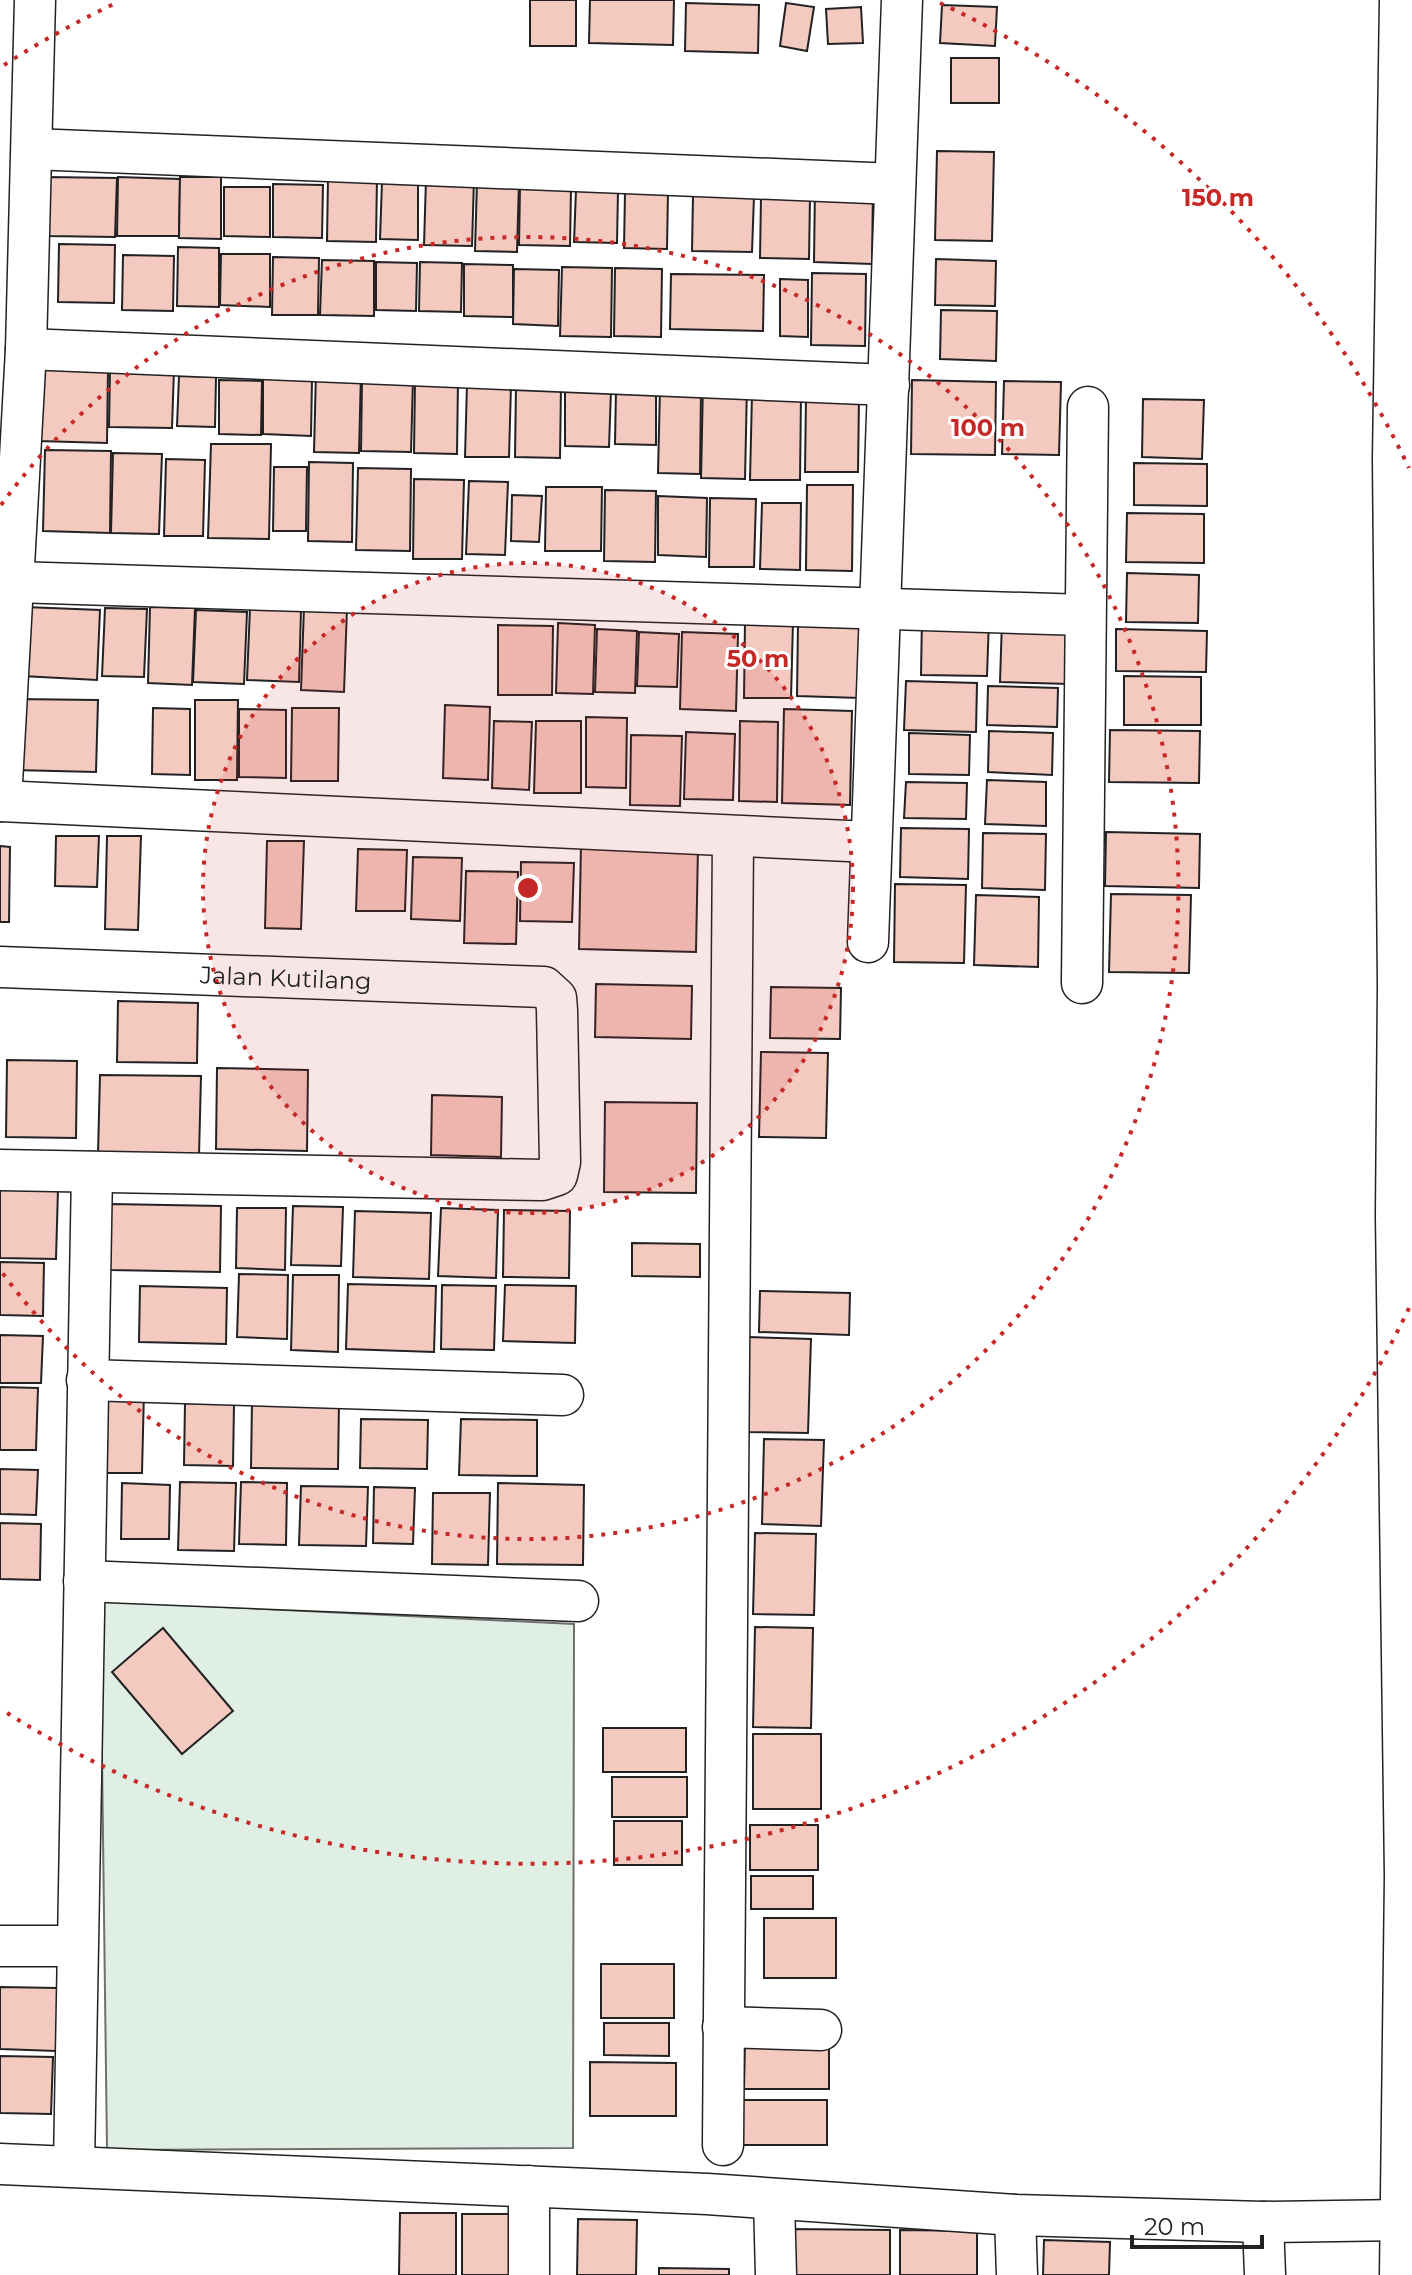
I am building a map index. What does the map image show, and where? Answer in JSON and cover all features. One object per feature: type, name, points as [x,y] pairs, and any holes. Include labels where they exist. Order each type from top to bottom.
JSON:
[{"type":"street","points":[[35,0],[26,349],[1,801],[870,842]]},
{"type":"street","points":[[868,942],[902,0]]},
{"type":"street","points":[[1400,0],[1408,1876],[1400,2275]]},
{"type":"street","points":[[32,149],[895,184]]},
{"type":"street","points":[[26,349],[889,385]]},
{"type":"street","points":[[1082,983],[1088,407]]},
{"type":"street","points":[[14,582],[1085,615]]},
{"type":"street","points":[[723,2145],[733,837]]},
{"type":"street","name":"Jalan Kutilang","points":[[0,967],[533,985],[551,992],[557,1010],[560,1162],[552,1178],[92,1172]]},
{"type":"street","points":[[0,1170],[92,1172],[74,2165]]},
{"type":"street","points":[[87,1380],[563,1395]]},
{"type":"street","points":[[84,1581],[578,1601]]},
{"type":"street","points":[[0,1946],[76,1946]]},
{"type":"street","points":[[723,2027],[821,2030]]},
{"type":"street","points":[[0,2164],[529,2186],[1015,2215],[1282,2222],[1402,2220]]},
{"type":"street","points":[[529,2186],[529,2275]]},
{"type":"street","points":[[774,2200],[776,2275]]},
{"type":"street","points":[[1015,2215],[1017,2275]]},
{"type":"street","points":[[1265,2275],[1282,2222]]},
{"type":"green space","points":[[100,1601],[574,1624],[573,2148],[107,2150]]},
{"type":"building","points":[[530,0],[576,0],[576,46],[530,46]]},
{"type":"building","points":[[590,0],[674,0],[673,45],[589,43]]},
{"type":"building","points":[[686,3],[759,5],[758,53],[685,51]]},
{"type":"building","points":[[786,3],[814,7],[807,51],[780,46]]},
{"type":"building","points":[[942,5],[997,7],[995,46],[940,43]]},
{"type":"building","points":[[861,7],[863,43],[828,44],[826,9]]},
{"type":"building","points":[[951,58],[999,58],[999,103],[951,103]]},
{"type":"building","points":[[937,151],[994,152],[992,241],[935,240]]},
{"type":"building","points":[[48,177],[117,178],[115,237],[47,236]]},
{"type":"building","points":[[118,177],[180,179],[179,236],[117,236]]},
{"type":"building","points":[[180,177],[221,177],[221,239],[179,238]]},
{"type":"building","points":[[328,177],[377,177],[376,242],[327,241]]},
{"type":"building","points":[[426,179],[474,179],[472,246],[424,245]]},
{"type":"building","points":[[477,181],[519,182],[517,252],[475,251]]},
{"type":"building","points":[[382,182],[418,182],[418,240],[380,239]]},
{"type":"building","points":[[273,184],[323,185],[322,238],[273,237]]},
{"type":"building","points":[[815,186],[873,187],[872,264],[814,262]]},
{"type":"building","points":[[224,187],[270,187],[270,237],[224,236]]},
{"type":"building","points":[[520,187],[571,188],[570,246],[519,245]]},
{"type":"building","points":[[576,190],[618,191],[617,243],[574,242]]},
{"type":"building","points":[[625,192],[668,192],[667,249],[624,248]]},
{"type":"building","points":[[693,195],[754,196],[752,252],[692,251]]},
{"type":"building","points":[[761,196],[810,197],[809,259],[760,258]]},
{"type":"building","points":[[59,244],[115,245],[114,303],[58,302]]},
{"type":"building","points":[[178,247],[219,248],[219,307],[177,306]]},
{"type":"building","points":[[221,254],[270,254],[270,307],[220,305]]},
{"type":"building","points":[[123,255],[174,256],[173,311],[122,310]]},
{"type":"building","points":[[273,257],[319,258],[318,315],[272,315]]},
{"type":"building","points":[[936,259],[996,261],[995,306],[935,305]]},
{"type":"building","points":[[322,260],[374,261],[374,316],[320,315]]},
{"type":"building","points":[[376,262],[417,263],[416,311],[376,310]]},
{"type":"building","points":[[420,262],[462,263],[461,312],[419,311]]},
{"type":"building","points":[[464,264],[513,265],[513,317],[464,316]]},
{"type":"building","points":[[562,267],[612,268],[611,337],[560,336]]},
{"type":"building","points":[[615,268],[662,269],[661,337],[614,336]]},
{"type":"building","points":[[514,269],[559,270],[558,326],[513,324]]},
{"type":"building","points":[[812,273],[866,274],[865,346],[811,345]]},
{"type":"building","points":[[671,274],[764,275],[763,331],[670,329]]},
{"type":"building","points":[[780,279],[808,280],[808,337],[780,336]]},
{"type":"building","points":[[941,310],[997,311],[996,361],[940,359]]},
{"type":"building","points":[[40,368],[108,369],[107,443],[38,441]]},
{"type":"building","points":[[110,368],[174,369],[172,428],[109,427]]},
{"type":"building","points":[[316,371],[361,372],[359,453],[314,452]]},
{"type":"building","points":[[179,376],[216,377],[215,427],[177,426]]},
{"type":"building","points":[[263,378],[312,380],[311,436],[263,434]]},
{"type":"building","points":[[362,378],[413,379],[411,452],[361,451]]},
{"type":"building","points":[[219,380],[262,381],[261,435],[219,434]]},
{"type":"building","points":[[415,380],[458,381],[457,454],[414,453]]},
{"type":"building","points":[[912,380],[996,382],[995,455],[911,454]]},
{"type":"building","points":[[1004,381],[1061,382],[1059,455],[1002,454]]},
{"type":"building","points":[[467,384],[511,385],[509,457],[465,457]]},
{"type":"building","points":[[703,384],[747,385],[745,479],[701,478]]},
{"type":"building","points":[[516,385],[561,386],[560,458],[515,457]]},
{"type":"building","points":[[660,388],[701,390],[700,474],[658,473]]},
{"type":"building","points":[[565,389],[611,390],[609,447],[565,446]]},
{"type":"building","points":[[616,389],[656,390],[656,445],[615,444]]},
{"type":"building","points":[[752,394],[801,395],[800,480],[750,480]]},
{"type":"building","points":[[806,397],[859,398],[858,472],[805,472]]},
{"type":"building","points":[[1143,399],[1204,400],[1202,459],[1142,457]]},
{"type":"building","points":[[211,444],[271,444],[269,539],[208,538]]},
{"type":"building","points":[[45,450],[111,451],[110,533],[43,531]]},
{"type":"building","points":[[113,453],[162,454],[159,534],[111,533]]},
{"type":"building","points":[[166,459],[205,460],[203,536],[164,536]]},
{"type":"building","points":[[309,462],[353,463],[352,542],[308,541]]},
{"type":"building","points":[[1134,463],[1207,464],[1207,506],[1134,505]]},
{"type":"building","points":[[274,467],[307,467],[306,531],[273,531]]},
{"type":"building","points":[[358,468],[411,469],[410,551],[356,550]]},
{"type":"building","points":[[414,479],[464,480],[462,559],[413,559]]},
{"type":"building","points":[[469,481],[508,482],[505,555],[466,554]]},
{"type":"building","points":[[807,485],[853,485],[852,571],[806,570]]},
{"type":"building","points":[[546,487],[602,487],[601,551],[545,551]]},
{"type":"building","points":[[605,490],[656,491],[655,562],[604,561]]},
{"type":"building","points":[[512,495],[542,496],[539,542],[511,541]]},
{"type":"building","points":[[658,496],[707,498],[706,557],[658,555]]},
{"type":"building","points":[[710,498],[756,499],[754,567],[709,567]]},
{"type":"building","points":[[762,503],[801,503],[800,570],[760,569]]},
{"type":"building","points":[[1127,513],[1204,514],[1204,563],[1126,562]]},
{"type":"building","points":[[1127,573],[1199,575],[1198,623],[1126,622]]},
{"type":"building","points":[[25,607],[100,610],[97,680],[22,676]]},
{"type":"building","points":[[150,607],[195,608],[192,685],[148,683]]},
{"type":"building","points":[[304,607],[347,608],[344,692],[301,690]]},
{"type":"building","points":[[105,608],[147,609],[144,677],[102,676]]},
{"type":"building","points":[[250,608],[301,610],[299,682],[247,680]]},
{"type":"building","points":[[196,610],[247,612],[244,684],[193,682]]},
{"type":"building","points":[[922,617],[989,619],[987,676],[921,675]]},
{"type":"building","points":[[745,621],[793,622],[791,698],[744,698]]},
{"type":"building","points":[[1002,621],[1071,622],[1069,684],[1000,682]]},
{"type":"building","points":[[558,623],[595,625],[593,694],[556,693]]},
{"type":"building","points":[[798,623],[861,624],[860,698],[797,696]]},
{"type":"building","points":[[498,625],[553,626],[552,695],[498,695]]},
{"type":"building","points":[[597,629],[637,631],[635,693],[595,692]]},
{"type":"building","points":[[1116,629],[1207,631],[1206,672],[1116,671]]},
{"type":"building","points":[[639,632],[679,634],[677,687],[637,686]]},
{"type":"building","points":[[682,632],[738,634],[736,711],[680,709]]},
{"type":"building","points":[[1124,676],[1201,677],[1201,725],[1124,725]]},
{"type":"building","points":[[906,681],[977,683],[976,732],[904,730]]},
{"type":"building","points":[[988,686],[1058,688],[1057,727],[987,725]]},
{"type":"building","points":[[15,699],[98,700],[96,772],[14,770]]},
{"type":"building","points":[[195,700],[238,700],[237,780],[195,780]]},
{"type":"building","points":[[445,705],[490,707],[488,780],[443,778]]},
{"type":"building","points":[[153,708],[190,709],[190,775],[152,774]]},
{"type":"building","points":[[292,708],[339,708],[338,781],[291,781]]},
{"type":"building","points":[[239,709],[286,710],[286,778],[239,777]]},
{"type":"building","points":[[784,709],[852,711],[850,805],[782,803]]},
{"type":"building","points":[[586,717],[627,718],[626,788],[586,787]]},
{"type":"building","points":[[494,721],[532,722],[529,790],[492,788]]},
{"type":"building","points":[[536,721],[581,721],[581,793],[534,793]]},
{"type":"building","points":[[740,721],[778,722],[777,802],[739,801]]},
{"type":"building","points":[[1110,730],[1200,731],[1199,783],[1109,782]]},
{"type":"building","points":[[989,731],[1053,733],[1052,775],[988,772]]},
{"type":"building","points":[[686,732],[735,734],[733,800],[684,799]]},
{"type":"building","points":[[909,733],[970,735],[969,775],[909,774]]},
{"type":"building","points":[[631,735],[682,736],[680,806],[630,805]]},
{"type":"building","points":[[987,780],[1046,782],[1046,826],[985,824]]},
{"type":"building","points":[[906,782],[967,783],[966,819],[904,818]]},
{"type":"building","points":[[901,828],[969,829],[968,879],[900,877]]},
{"type":"building","points":[[1106,832],[1200,834],[1199,888],[1105,886]]},
{"type":"building","points":[[983,833],[1046,834],[1045,890],[982,888]]},
{"type":"building","points":[[56,836],[99,836],[97,887],[55,886]]},
{"type":"building","points":[[107,836],[141,836],[138,930],[105,929]]},
{"type":"building","points":[[267,841],[304,841],[301,929],[265,928]]},
{"type":"building","points":[[581,844],[698,847],[696,952],[579,949]]},
{"type":"building","points":[[0,846],[10,847],[9,922],[0,922]]},
{"type":"building","points":[[358,849],[407,850],[405,911],[356,911]]},
{"type":"building","points":[[413,857],[462,858],[460,921],[411,919]]},
{"type":"building","points":[[521,862],[574,863],[572,922],[520,921]]},
{"type":"building","points":[[466,871],[518,872],[516,944],[464,943]]},
{"type":"building","points":[[895,884],[966,885],[964,963],[894,962]]},
{"type":"building","points":[[1111,894],[1191,895],[1189,973],[1109,972]]},
{"type":"building","points":[[976,895],[1039,897],[1038,967],[974,965]]},
{"type":"building","points":[[596,984],[692,986],[691,1039],[595,1037]]},
{"type":"building","points":[[771,987],[841,988],[840,1039],[770,1038]]},
{"type":"building","points":[[118,1001],[198,1003],[197,1063],[117,1062]]},
{"type":"building","points":[[761,1052],[828,1053],[826,1138],[759,1137]]},
{"type":"building","points":[[7,1060],[77,1061],[76,1138],[6,1137]]},
{"type":"building","points":[[217,1068],[308,1070],[307,1151],[216,1149]]},
{"type":"building","points":[[100,1075],[201,1076],[199,1156],[98,1154]]},
{"type":"building","points":[[432,1095],[502,1097],[501,1157],[431,1155]]},
{"type":"building","points":[[605,1102],[697,1103],[696,1193],[604,1192]]},
{"type":"building","points":[[0,1188],[58,1189],[56,1259],[0,1258]]},
{"type":"building","points":[[111,1204],[221,1206],[220,1272],[110,1270]]},
{"type":"building","points":[[293,1206],[343,1207],[341,1266],[291,1265]]},
{"type":"building","points":[[237,1208],[286,1208],[285,1270],[236,1268]]},
{"type":"building","points":[[441,1208],[498,1210],[496,1278],[438,1276]]},
{"type":"building","points":[[504,1210],[570,1211],[569,1278],[503,1277]]},
{"type":"building","points":[[355,1211],[431,1213],[429,1279],[353,1277]]},
{"type":"building","points":[[632,1243],[700,1244],[700,1277],[632,1276]]},
{"type":"building","points":[[0,1262],[44,1263],[43,1316],[0,1315]]},
{"type":"building","points":[[239,1274],[288,1275],[287,1339],[237,1337]]},
{"type":"building","points":[[293,1275],[339,1275],[338,1352],[291,1350]]},
{"type":"building","points":[[348,1284],[436,1286],[434,1352],[346,1349]]},
{"type":"building","points":[[442,1285],[496,1286],[494,1350],[441,1349]]},
{"type":"building","points":[[505,1285],[576,1286],[575,1343],[503,1341]]},
{"type":"building","points":[[140,1286],[227,1288],[226,1344],[139,1342]]},
{"type":"building","points":[[760,1291],[850,1293],[849,1335],[759,1332]]},
{"type":"building","points":[[0,1335],[43,1336],[41,1383],[0,1383]]},
{"type":"building","points":[[749,1337],[811,1339],[808,1433],[747,1432]]},
{"type":"building","points":[[0,1387],[38,1388],[36,1450],[0,1450]]},
{"type":"building","points":[[98,1391],[144,1391],[142,1473],[97,1473]]},
{"type":"building","points":[[252,1401],[339,1403],[338,1469],[251,1468]]},
{"type":"building","points":[[185,1403],[234,1404],[233,1466],[184,1465]]},
{"type":"building","points":[[361,1419],[428,1420],[427,1469],[360,1468]]},
{"type":"building","points":[[461,1419],[537,1420],[537,1476],[459,1475]]},
{"type":"building","points":[[764,1439],[824,1440],[821,1526],[762,1524]]},
{"type":"building","points":[[0,1469],[38,1470],[36,1515],[0,1514]]},
{"type":"building","points":[[180,1482],[236,1483],[234,1551],[178,1550]]},
{"type":"building","points":[[241,1482],[287,1483],[286,1545],[239,1544]]},
{"type":"building","points":[[122,1483],[170,1485],[169,1539],[121,1539]]},
{"type":"building","points":[[498,1483],[584,1485],[583,1565],[497,1564]]},
{"type":"building","points":[[301,1486],[368,1487],[366,1546],[299,1545]]},
{"type":"building","points":[[374,1487],[415,1488],[413,1544],[373,1543]]},
{"type":"building","points":[[433,1493],[490,1493],[488,1565],[432,1564]]},
{"type":"building","points":[[0,1523],[41,1524],[40,1580],[0,1579]]},
{"type":"building","points":[[755,1533],[816,1534],[814,1615],[753,1614]]},
{"type":"building","points":[[755,1627],[813,1628],[811,1728],[753,1727]]},
{"type":"building","points":[[163,1628],[233,1711],[182,1754],[112,1672]]},
{"type":"building","points":[[603,1728],[686,1728],[686,1772],[603,1772]]},
{"type":"building","points":[[753,1734],[821,1734],[821,1809],[753,1809]]},
{"type":"building","points":[[612,1777],[687,1777],[687,1817],[612,1817]]},
{"type":"building","points":[[614,1821],[682,1821],[682,1865],[614,1865]]},
{"type":"building","points":[[750,1825],[818,1825],[818,1870],[750,1870]]},
{"type":"building","points":[[751,1876],[813,1876],[813,1909],[751,1909]]},
{"type":"building","points":[[764,1918],[836,1918],[836,1978],[764,1978]]},
{"type":"building","points":[[601,1964],[674,1964],[674,2018],[601,2018]]},
{"type":"building","points":[[0,1987],[58,1988],[56,2051],[0,2049]]},
{"type":"building","points":[[604,2023],[669,2023],[669,2056],[604,2055]]},
{"type":"building","points":[[745,2037],[829,2038],[829,2089],[744,2089]]},
{"type":"building","points":[[0,2056],[53,2057],[51,2114],[0,2113]]},
{"type":"building","points":[[590,2062],[676,2063],[676,2116],[590,2116]]},
{"type":"building","points":[[740,2100],[827,2100],[827,2145],[740,2145]]},
{"type":"building","points":[[400,2213],[456,2213],[456,2275],[399,2275]]},
{"type":"building","points":[[462,2214],[511,2214],[511,2275],[462,2275]]},
{"type":"building","points":[[578,2219],[637,2220],[636,2275],[577,2275]]},
{"type":"building","points":[[790,2229],[890,2230],[890,2275],[790,2275]]},
{"type":"building","points":[[900,2230],[977,2231],[977,2275],[900,2275]]},
{"type":"building","points":[[1044,2240],[1110,2242],[1109,2275],[1043,2275]]},
{"type":"building","points":[[659,2268],[729,2269],[729,2275],[659,2275]]}]
